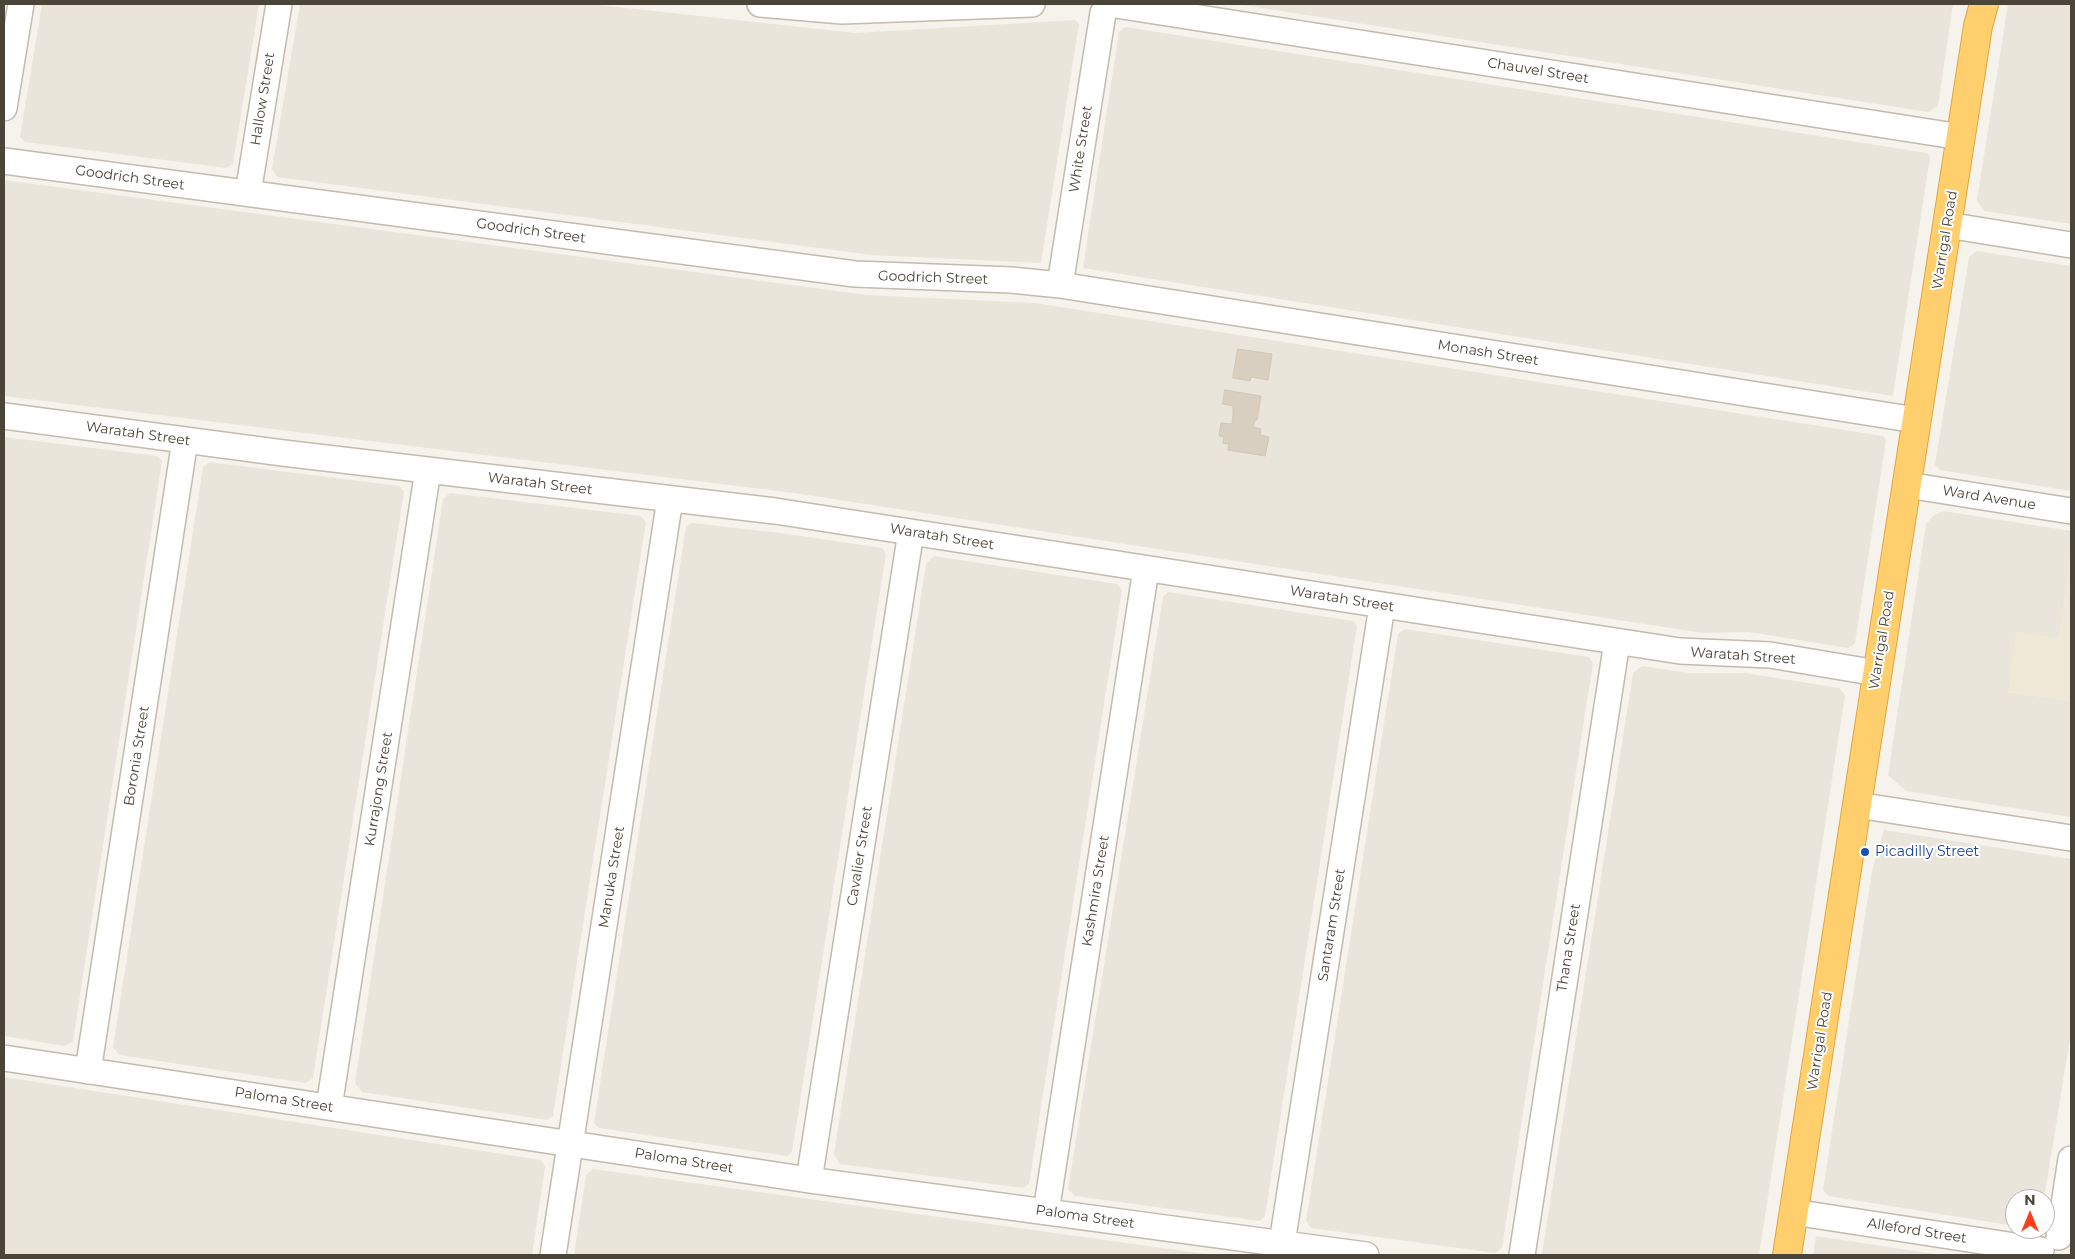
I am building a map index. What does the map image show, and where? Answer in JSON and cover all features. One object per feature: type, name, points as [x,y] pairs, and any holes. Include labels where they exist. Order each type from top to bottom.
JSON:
[{"type":"highway","name":"Warrigal Road","points":[[1787,1255],[1980,11]]},
{"type":"street","points":[[4,108],[21,4]]},
{"type":"street","name":"Hallow Street","points":[[248,193],[279,4]]},
{"type":"street","points":[[760,4],[842,11],[1032,4]]},
{"type":"street","name":"Chauvel Street","points":[[1107,6],[1961,137]]},
{"type":"street","name":"White Street","points":[[1060,286],[1107,6]]},
{"type":"street","name":"Goodrich Street","points":[[4,161],[855,274],[1010,280],[1060,286]]},
{"type":"street","points":[[1947,225],[2071,245]]},
{"type":"street","name":"Monash Street","points":[[1060,286],[1916,420]]},
{"type":"street","name":"Waratah Street","points":[[4,416],[775,512],[1617,642],[1680,651],[1770,656],[1877,672]]},
{"type":"street","name":"Boronia Street","points":[[88,1071],[185,440]]},
{"type":"street","name":"Kurrajong Street","points":[[329,1108],[428,470]]},
{"type":"street","name":"Ward Avenue","points":[[1906,485],[2071,512]]},
{"type":"street","name":"Manuka Street","points":[[553,1255],[670,499]]},
{"type":"street","name":"Cavalier Street","points":[[809,1180],[911,532]]},
{"type":"street","name":"Kashmira Street","points":[[1046,1212],[1146,569]]},
{"type":"street","name":"Santaram Street","points":[[1282,1243],[1382,606]]},
{"type":"street","name":"Thana Street","points":[[1522,1255],[1617,642]]},
{"type":"street","points":[[1857,804],[2071,838]]},
{"type":"street","name":"Paloma Street","points":[[4,1058],[809,1180],[1366,1255]]},
{"type":"street","points":[[2053,1248],[2071,1159]]},
{"type":"street","name":"Alleford Street","points":[[1793,1212],[2053,1248]]},
{"type":"shaded area","points":[[42,4],[259,4],[233,164],[226,168],[25,142],[20,137]]},
{"type":"shaded area","points":[[300,4],[590,4],[855,33],[1075,20],[1079,24],[1041,263],[872,255],[277,177],[272,169]]},
{"type":"shaded area","points":[[1236,4],[1953,4],[1938,106],[1928,112]]},
{"type":"shaded area","points":[[2008,4],[2071,4],[2071,224],[1984,211],[1977,200]]},
{"type":"shaded area","points":[[1125,27],[1927,153],[1930,157],[1893,396],[1083,268],[1119,32]]},
{"type":"shaded area","points":[[4,180],[867,295],[1035,303],[1883,436],[1886,440],[1855,643],[1848,648],[1749,632],[1703,633],[794,493],[4,396]]},
{"type":"shaded area","points":[[1977,251],[2071,266],[2071,491],[1940,470],[1935,465],[1969,257]]},
{"type":"shaded area","points":[[4,437],[157,456],[162,461],[73,1041],[65,1046],[4,1036]]},
{"type":"shaded area","points":[[209,462],[399,486],[404,491],[313,1078],[306,1083],[119,1055],[113,1047],[203,467]]},
{"type":"shaded area","points":[[450,493],[641,516],[646,522],[553,1116],[547,1120],[362,1092],[355,1083],[443,499]]},
{"type":"shaded area","points":[[1943,511],[2071,531],[2071,550],[2059,639],[2008,692],[2071,701],[2071,817],[1906,791],[1888,775],[1926,524],[1933,516]]},
{"type":"shaded area","points":[[693,523],[788,534],[882,548],[886,554],[792,1152],[787,1156],[599,1128],[594,1123],[686,526]]},
{"type":"shaded area","points":[[2071,550],[2071,701],[2008,692],[2016,632],[2059,638]]},
{"type":"shaded area","points":[[934,556],[1117,584],[1122,590],[1029,1184],[1023,1188],[840,1164],[834,1154],[926,564]]},
{"type":"shaded area","points":[[1168,592],[1353,621],[1357,626],[1265,1216],[1260,1221],[1075,1196],[1068,1189],[1163,597]]},
{"type":"shaded area","points":[[1405,629],[1589,657],[1593,663],[1502,1248],[1495,1253],[1311,1228],[1306,1221],[1398,634]]},
{"type":"shaded area","points":[[1642,666],[1690,673],[1745,673],[1839,688],[1845,695],[1759,1255],[1542,1254],[1633,673]]},
{"type":"shaded area","points":[[1884,830],[2071,859],[2071,1032],[2046,1189],[2005,1189],[2005,1224],[1828,1196],[1823,1190],[1872,871]]},
{"type":"shaded area","points":[[4,1077],[541,1160],[545,1167],[532,1255],[4,1255]]},
{"type":"shaded area","points":[[593,1169],[1213,1255],[574,1255],[586,1175]]},
{"type":"shaded area","points":[[1816,1236],[1941,1255],[1813,1255]]},
{"type":"building","points":[[1238,349],[1272,354],[1268,380],[1251,377],[1250,381],[1233,378]]},
{"type":"building","points":[[1225,390],[1261,396],[1257,420],[1255,420],[1253,427],[1261,429],[1260,435],[1269,437],[1265,456],[1228,450],[1229,444],[1223,443],[1224,437],[1219,436],[1221,423],[1232,424],[1233,415],[1233,406],[1223,404]]},
{"type":"place","name":"Picadilly Street","points":[[1865,852]]}]
